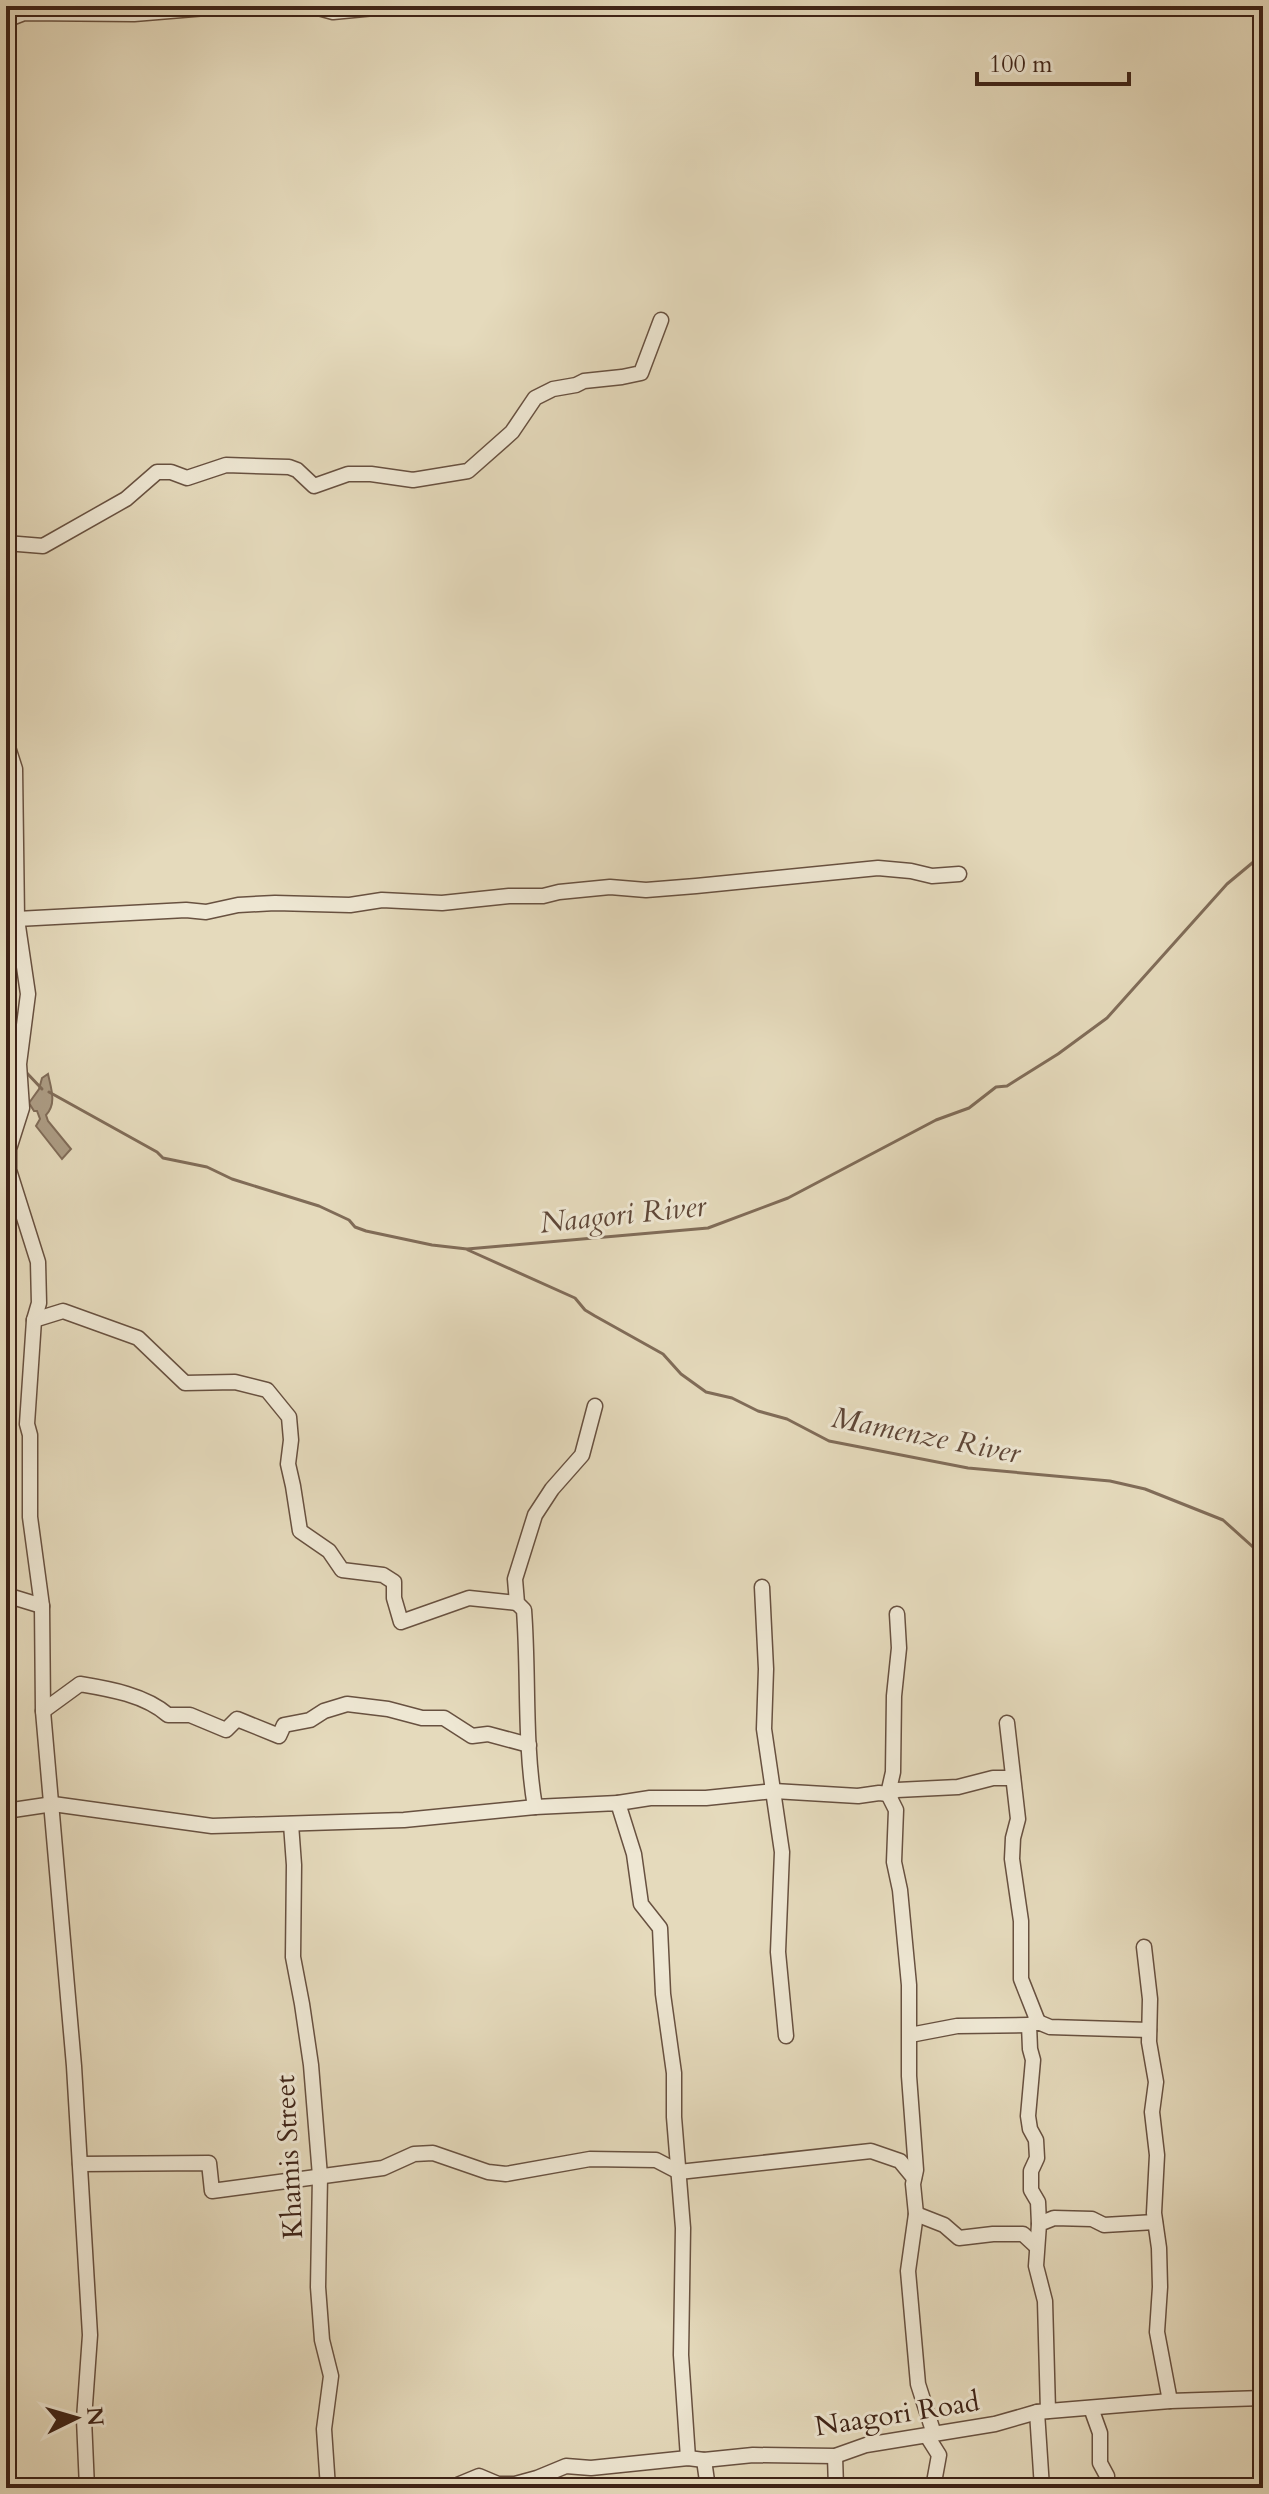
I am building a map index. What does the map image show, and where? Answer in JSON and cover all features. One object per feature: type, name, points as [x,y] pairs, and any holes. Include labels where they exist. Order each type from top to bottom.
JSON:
[{"type":"street","points":[[6,20],[24,13],[134,14],[230,6]]},
{"type":"street","points":[[311,6],[333,12],[395,6]]},
{"type":"street","points":[[6,543],[43,546],[126,499],[157,472],[171,472],[187,478],[226,465],[289,467],[297,470],[314,486],[348,474],[413,480],[468,471],[512,432],[535,398],[553,389],[584,381],[641,373],[661,320]]},
{"type":"street","points":[[6,741],[15,769],[17,919],[28,994],[19,1064],[22,1108],[7,1147],[9,1170],[38,1262],[39,1303],[34,1320],[27,1424],[30,1435],[30,1517],[42,1606],[43,1711],[80,2164],[90,2335],[84,2419],[87,2488]]},
{"type":"street","points":[[17,919],[161,911],[206,912],[238,905],[275,903],[350,905],[382,900],[442,903],[543,896],[610,887],[646,890],[696,886],[878,868],[932,876],[959,874]]},
{"type":"street","points":[[34,1320],[63,1311],[138,1338],[185,1383],[235,1382],[267,1390],[289,1417],[291,1440],[288,1464],[300,1531],[329,1551],[342,1570],[383,1575],[394,1582],[394,1598],[401,1622],[469,1598],[517,1603],[524,1610],[528,1654],[529,1773],[535,1807]]},
{"type":"street","points":[[517,1603],[515,1579],[535,1515],[552,1489],[582,1455],[595,1406]]},
{"type":"street","points":[[762,1587],[766,1669],[764,1729],[782,1852],[778,1952],[786,2036]]},
{"type":"street","points":[[6,1595],[42,1606]]},
{"type":"street","points":[[897,1614],[899,1648],[894,1696],[893,1772],[888,1794],[896,1810],[894,1862],[909,1985],[909,2076],[916,2214],[908,2271],[918,2384],[939,2455],[933,2488]]},
{"type":"street","points":[[43,1711],[80,1684],[102,1687],[156,1704],[168,1715],[190,1715],[226,1730],[237,1719],[279,1736],[284,1725],[310,1720],[324,1711],[347,1704],[388,1709],[422,1718],[444,1718],[472,1736],[488,1734],[529,1745]]},
{"type":"street","points":[[1007,1723],[1018,1819],[1012,1859],[1021,1921],[1021,1979],[1033,2024],[1028,2116],[1036,2140],[1037,2158],[1031,2171],[1031,2190],[1038,2202],[1036,2266],[1046,2311],[1042,2488]]},
{"type":"street","points":[[6,1811],[53,1804],[212,1826],[291,1824],[404,1820],[535,1807],[618,1803],[650,1798],[706,1798],[774,1791],[858,1796],[888,1794],[897,1790],[958,1787],[993,1778],[1013,1778]]},
{"type":"street","points":[[618,1803],[634,1854],[641,1904],[660,1928],[663,1994],[674,2073],[683,2228],[681,2355],[688,2458]]},
{"type":"street","name":"Khamis Street","points":[[291,1824],[293,1957],[311,2065],[320,2176],[318,2287],[322,2340],[331,2376],[324,2429],[328,2488]]},
{"type":"street","points":[[1144,1947],[1156,2082],[1152,2112],[1157,2155],[1154,2213],[1160,2287],[1157,2332],[1170,2401]]},
{"type":"street","points":[[910,2035],[957,2026],[1033,2024],[1149,2030]]},
{"type":"street","points":[[80,2164],[209,2163],[212,2191],[383,2168],[423,2153],[433,2153],[488,2172],[506,2174],[590,2159],[656,2160],[679,2172],[871,2151],[900,2161],[914,2178]]},
{"type":"street","points":[[916,2214],[944,2225],[959,2238],[1023,2234],[1036,2246]]},
{"type":"street","points":[[1039,2224],[1054,2218],[1092,2219],[1104,2225],[1155,2222]]},
{"type":"street","name":"Naagori Road","points":[[450,2488],[479,2476],[498,2484],[515,2484],[566,2466],[591,2468],[753,2455],[835,2456],[866,2445],[995,2424],[1042,2412],[1170,2401],[1263,2398]]},
{"type":"street","points":[[1091,2408],[1100,2433],[1100,2463],[1107,2476],[1105,2488]]},
{"type":"street","points":[[835,2456],[836,2488]]},
{"type":"street","points":[[704,2460],[708,2488]]},
{"type":"shaded area","points":[[48,1074],[52,1101],[46,1115],[71,1149],[62,1159],[36,1126],[40,1119],[29,1103],[39,1089],[42,1078]]},
{"type":"waterway","name":"Naagori River","points":[[49,1092],[163,1158],[207,1167],[232,1179],[319,1206],[366,1231],[432,1245],[467,1249],[708,1228],[788,1198],[936,1120],[969,1108],[996,1087],[1007,1086],[1058,1054],[1107,1018],[1227,884],[1263,854]]},
{"type":"waterway","name":"Naagori River","points":[[6,1056],[14,1062]]},
{"type":"waterway","name":"Naagori River","points":[[25,1071],[42,1089]]},
{"type":"waterway","name":"Mamenze River","points":[[468,1250],[575,1298],[585,1310],[663,1354],[681,1374],[706,1392],[732,1398],[758,1411],[787,1419],[829,1441],[968,1468],[1110,1481],[1145,1489],[1223,1520],[1263,1556]]}]
